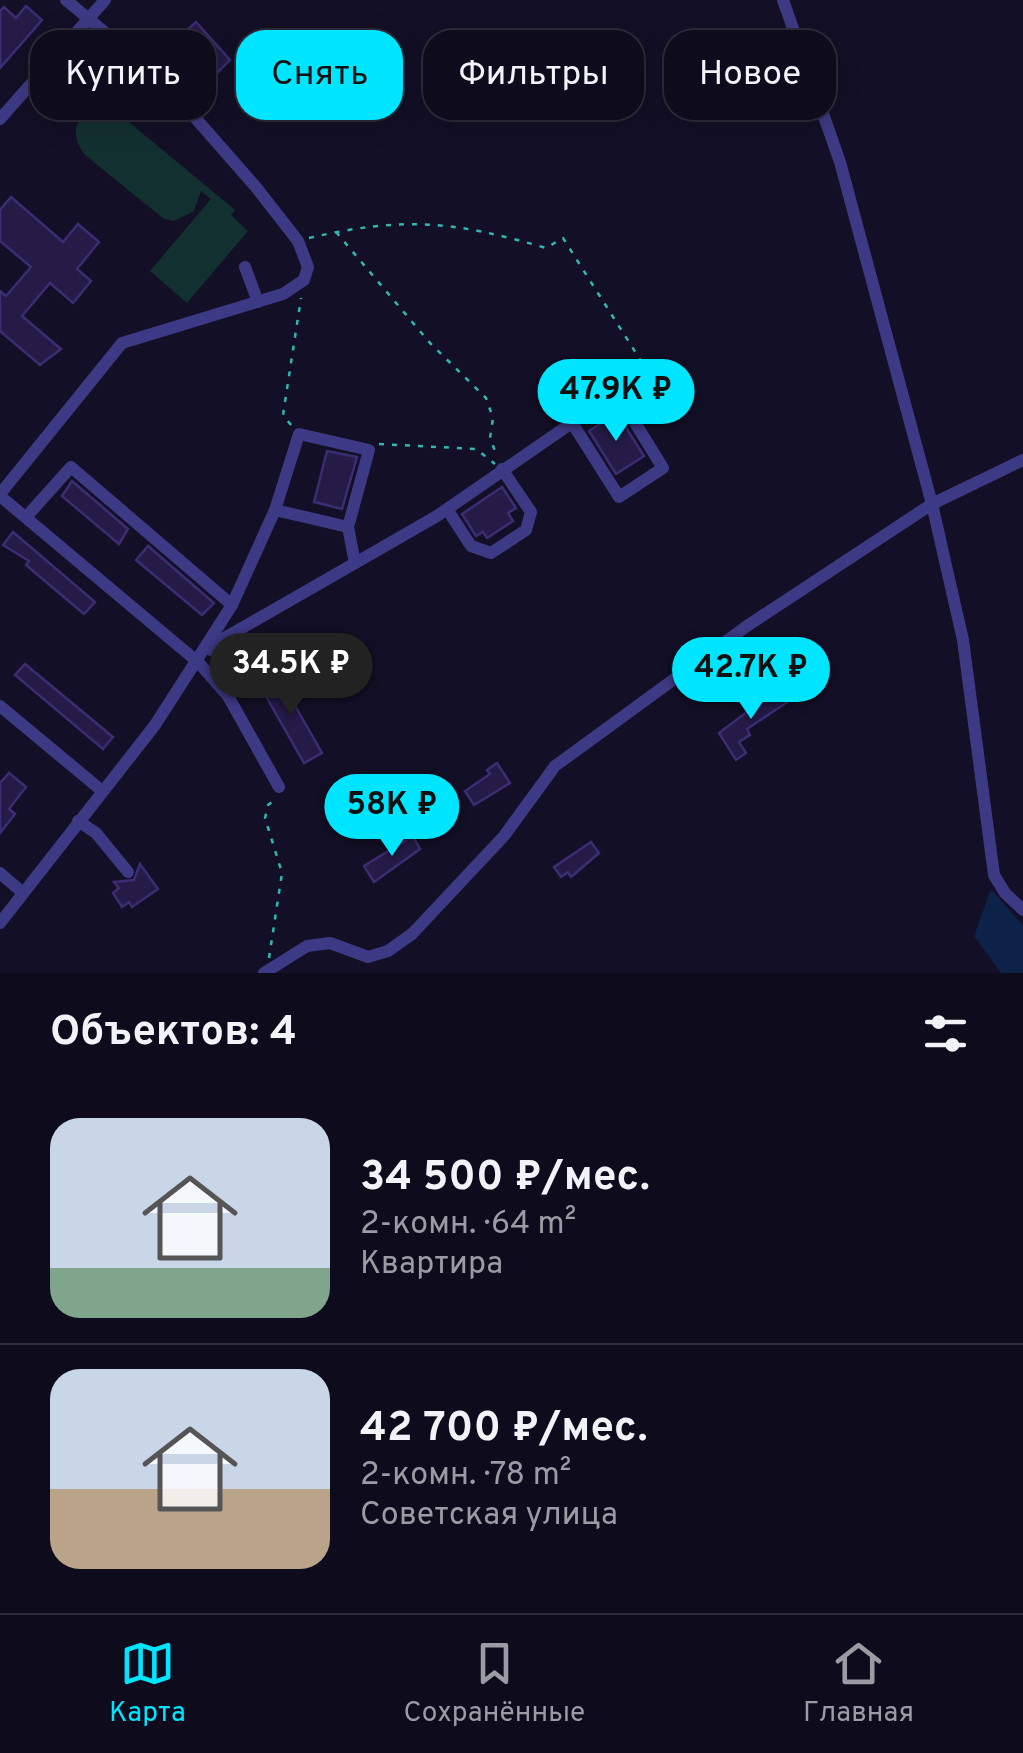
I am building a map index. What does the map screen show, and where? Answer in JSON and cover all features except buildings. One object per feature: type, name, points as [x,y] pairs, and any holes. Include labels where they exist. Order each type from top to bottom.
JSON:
[{"type":"street","points":[[66,0],[162,80],[298,240],[308,267],[304,280],[284,294],[122,343],[0,494],[199,663],[228,696],[279,788]]},
{"type":"street","points":[[0,119],[105,0]]},
{"type":"street","points":[[783,0],[867,256],[932,504],[963,640],[994,875],[1005,894],[1023,910]]},
{"type":"street","points":[[245,267],[258,302]]},
{"type":"street","points":[[0,923],[199,663],[221,640],[446,509],[647,371]]},
{"type":"street","points":[[571,421],[619,497],[663,468],[616,392]]},
{"type":"street","points":[[199,663],[232,605],[274,510],[299,434],[369,450],[348,527],[355,563]]},
{"type":"street","points":[[266,966],[307,946],[330,943],[368,957],[388,951],[412,934],[504,836],[555,766],[747,626],[932,504],[1023,460]]},
{"type":"street","points":[[27,516],[70,467],[232,605]]},
{"type":"street","points":[[446,509],[471,546],[492,553],[526,530],[531,512],[502,469]]},
{"type":"street","points":[[274,510],[348,527]]},
{"type":"street","points":[[0,706],[101,790]]},
{"type":"street","points":[[78,821],[104,842],[128,872]]},
{"type":"street","points":[[0,874],[23,893]]},
{"type":"path","points":[[298,240],[402,222],[450,223],[546,248],[563,238],[647,371]]},
{"type":"path","points":[[336,232],[430,343],[486,398],[493,418],[490,438],[502,469]]},
{"type":"path","points":[[299,434],[283,415],[304,280]]},
{"type":"path","points":[[369,450],[382,442],[438,450],[476,449],[502,469]]},
{"type":"path","points":[[266,966],[282,872],[266,818],[268,805],[278,798],[279,788]]},
{"type":"green space","points":[[79,120],[126,120],[235,210],[231,215],[248,231],[187,303],[150,271],[211,199],[201,191],[194,211],[174,221],[164,219],[85,155],[77,140]]},
{"type":"water","points":[[991,889],[1023,925],[1023,973],[1001,973],[974,936]]}]
